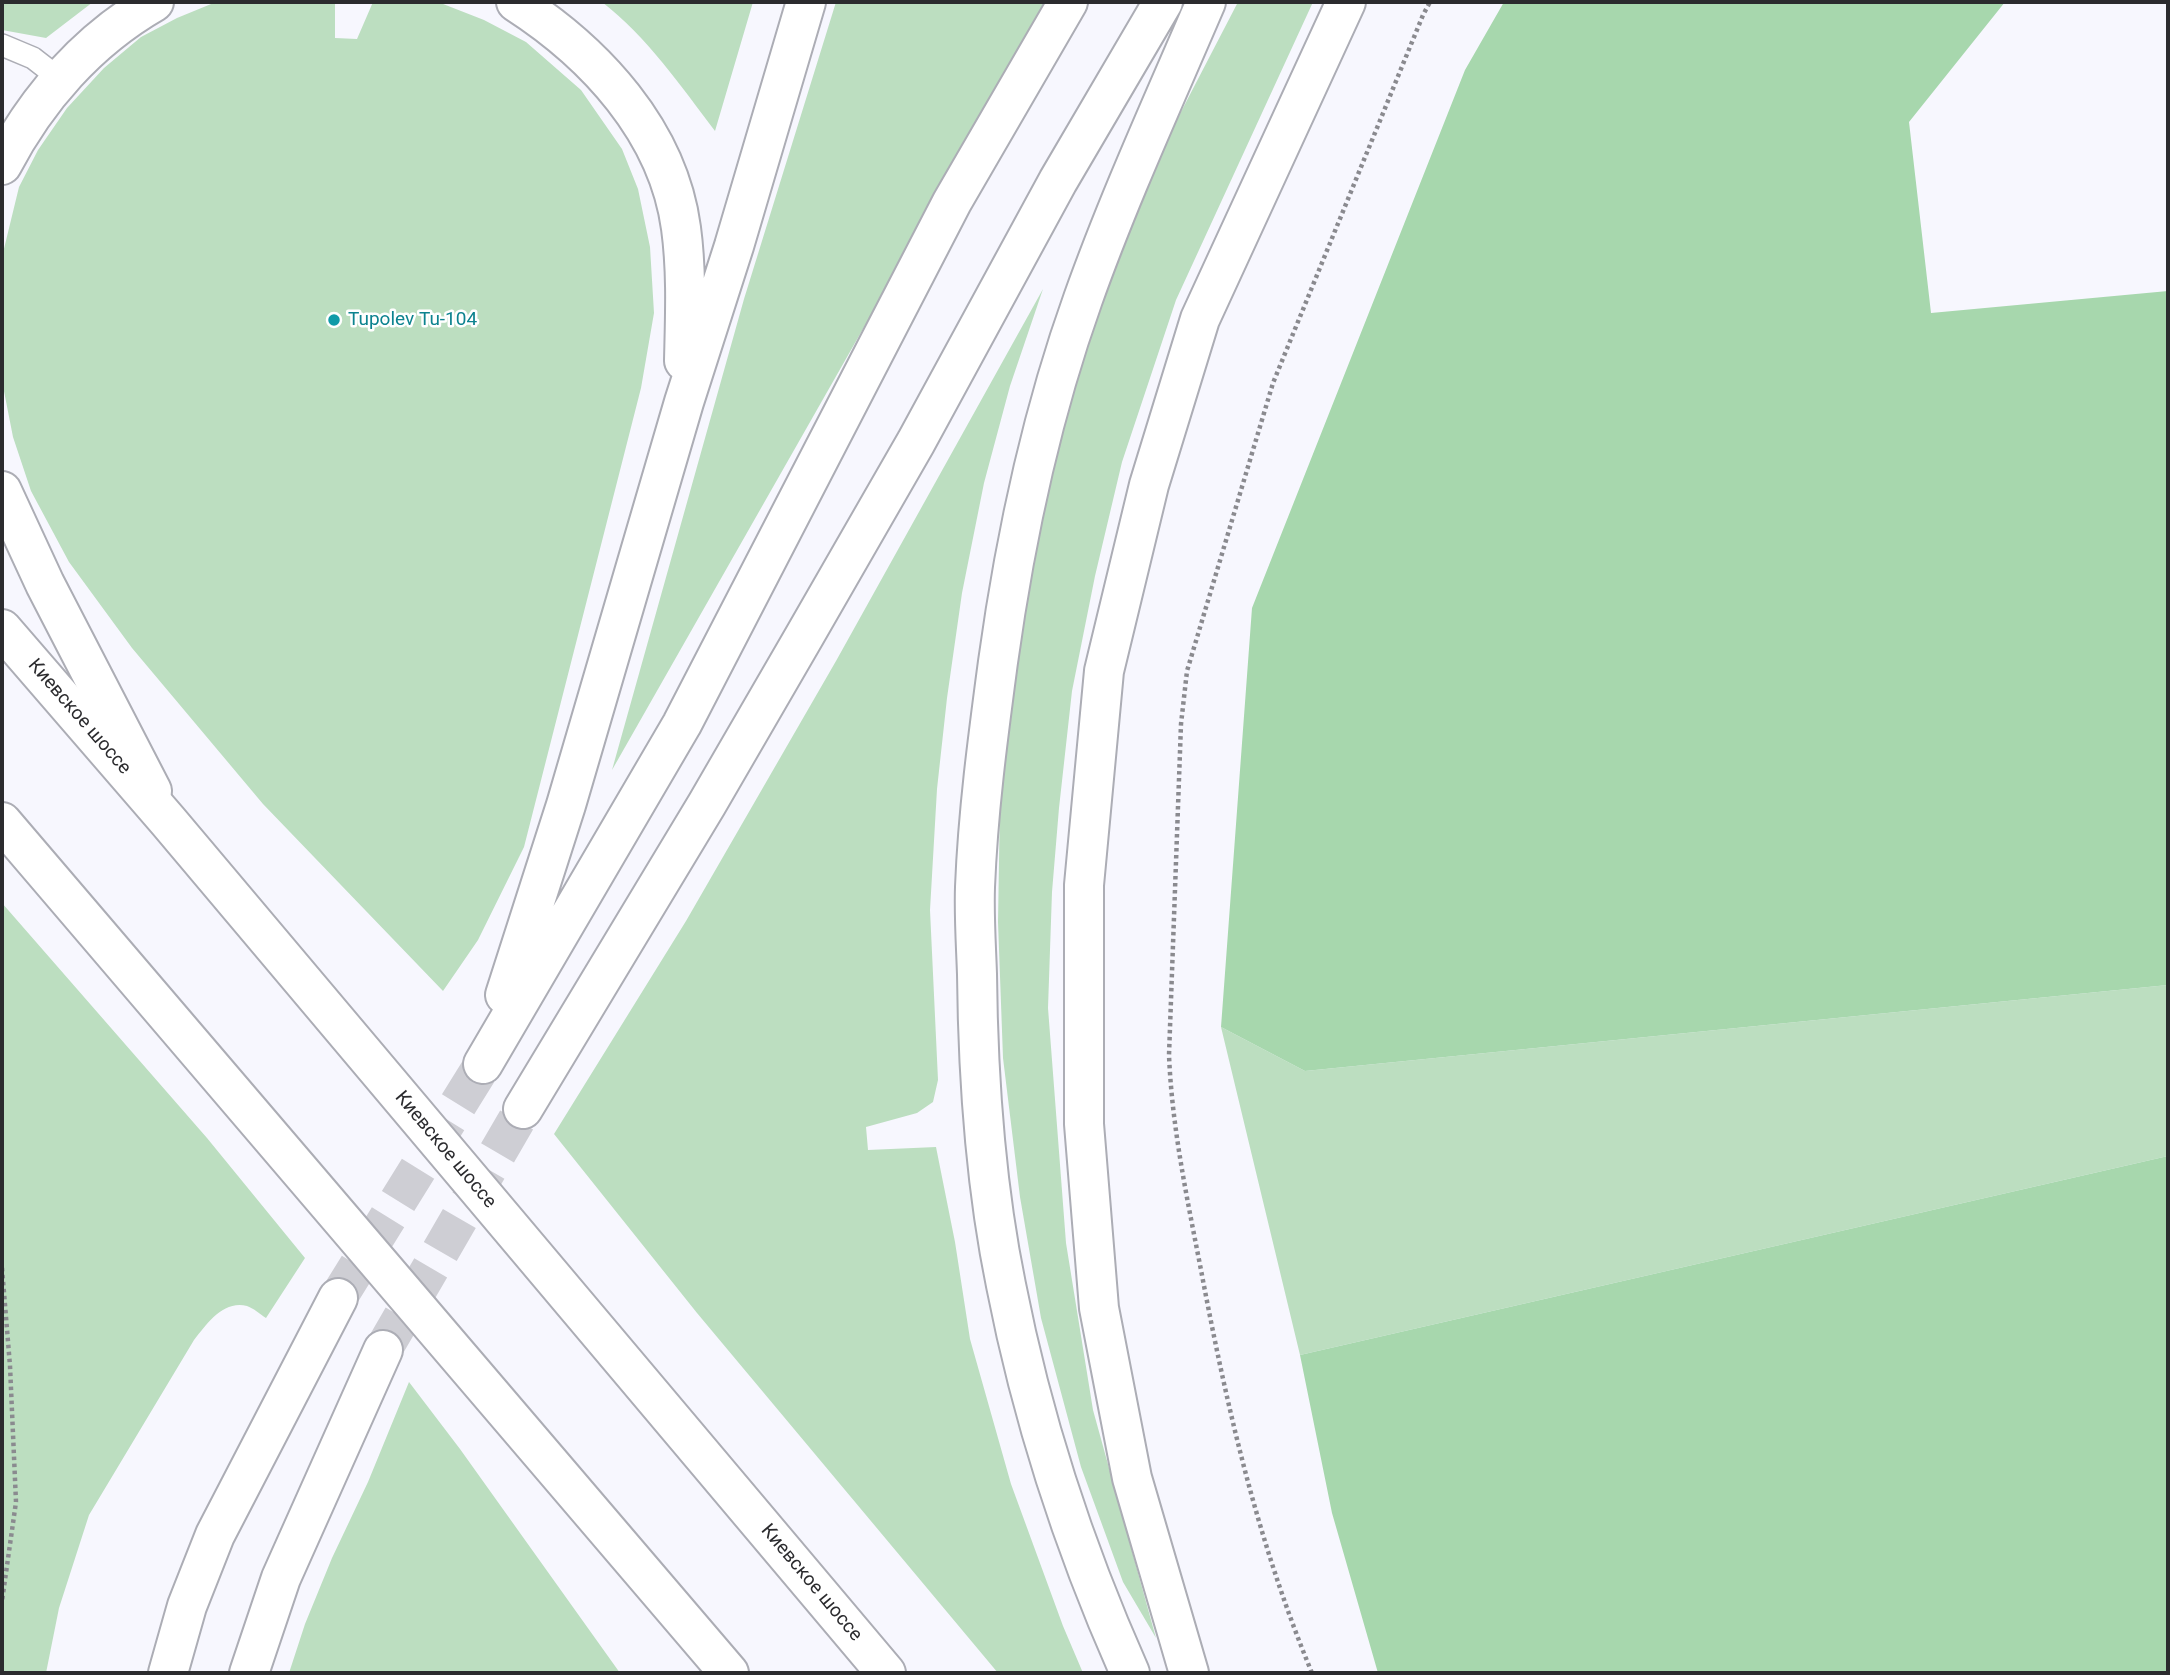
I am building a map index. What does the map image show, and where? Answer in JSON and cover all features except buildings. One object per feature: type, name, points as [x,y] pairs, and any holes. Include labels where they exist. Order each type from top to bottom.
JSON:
[{"type":"main road","points":[[2,165],[27,121],[60,79],[108,33],[155,2]]},
{"type":"main road","points":[[516,2],[563,35],[613,84],[644,127],[662,160],[677,204],[685,262],[684,402]]},
{"type":"main road","points":[[806,2],[734,246],[684,402],[566,805],[483,1064],[682,724],[952,202],[1068,2]]},
{"type":"main road","points":[[523,1109],[707,804],[812,623],[1058,181],[1163,2]]},
{"type":"main road","points":[[1130,1673],[1065,1506],[1025,1368],[1005,1283],[982,1120],[975,890],[982,790],[1012,568],[1052,399],[1083,299],[1206,2]]},
{"type":"main road","points":[[1189,1673],[1132,1478],[1098,1308],[1084,1125],[1084,885],[1104,671],[1149,485],[1200,319],[1346,2]]},
{"type":"main road","points":[[2,491],[51,596],[168,821]]},
{"type":"main road","name":"Киевское шоссе","points":[[2,629],[168,821],[886,1673]]},
{"type":"main road","points":[[2,822],[729,1673]]},
{"type":"main road","points":[[168,1673],[187,1606],[215,1535],[338,1298]]},
{"type":"main road","points":[[249,1673],[281,1578],[383,1350]]},
{"type":"lane","points":[[2,45],[33,58],[60,79]]},
{"type":"path","points":[[1312,1673],[1273,1573],[1251,1498],[1217,1356],[1171,1101],[1170,1041],[1181,724],[1186,671],[1273,383],[1430,2]]},
{"type":"path","points":[[2,1268],[10,1366],[16,1502],[2,1601]]},
{"type":"green space","points":[[2,2],[93,2],[46,38],[2,30]]},
{"type":"green space","points":[[216,2],[335,2],[335,38],[357,39],[373,2],[438,2],[484,20],[526,42],[581,90],[622,149],[638,189],[650,247],[654,313],[641,388],[524,847],[478,940],[443,991],[263,804],[132,648],[69,562],[31,491],[13,437],[2,381],[2,257],[19,187],[38,150],[67,108],[104,68],[141,37]]},
{"type":"green space","points":[[602,2],[753,2],[715,131],[649,46]]},
{"type":"green space","points":[[836,2],[1049,2],[612,770],[744,299]]},
{"type":"green space","points":[[1238,2],[1313,2],[1176,300],[1122,462],[1072,691],[1052,892],[1048,1008],[1066,1243],[1093,1410],[1156,1638],[1123,1582],[1081,1467],[1041,1318],[1020,1197],[1003,1058],[998,922],[1000,802],[1016,663],[1046,487],[1087,341],[1157,158]]},
{"type":"green space","points":[[1504,2],[2005,2],[1909,122],[1931,313],[2168,291],[2168,985],[1305,1071],[1221,1027],[1252,608],[1465,70]]},
{"type":"green space","points":[[1043,289],[1010,386],[984,483],[962,593],[947,698],[937,789],[930,910],[938,1080],[933,1102],[917,1113],[866,1127],[868,1150],[936,1147],[955,1242],[970,1339],[1011,1484],[1083,1673],[998,1673],[697,1313],[554,1134],[686,921],[836,661]]},
{"type":"green space","points":[[2,903],[207,1138],[305,1258],[266,1318],[247,1306],[230,1307],[216,1315],[194,1340],[89,1515],[59,1608],[46,1673],[2,1673]]},
{"type":"green space","points":[[2168,985],[2168,1156],[1300,1355],[1221,1027],[1305,1071]]},
{"type":"green space","points":[[2168,1156],[2168,1673],[1378,1673],[1332,1513],[1300,1355]]},
{"type":"green space","points":[[409,1382],[620,1673],[289,1673],[305,1624],[332,1558],[368,1482]]},
{"type":"tunnel","points":[[338,1298],[483,1064]]},
{"type":"tunnel","points":[[383,1350],[523,1109]]},
{"type":"place","name":"Tupolev Tu-104","points":[[334,320]]}]
